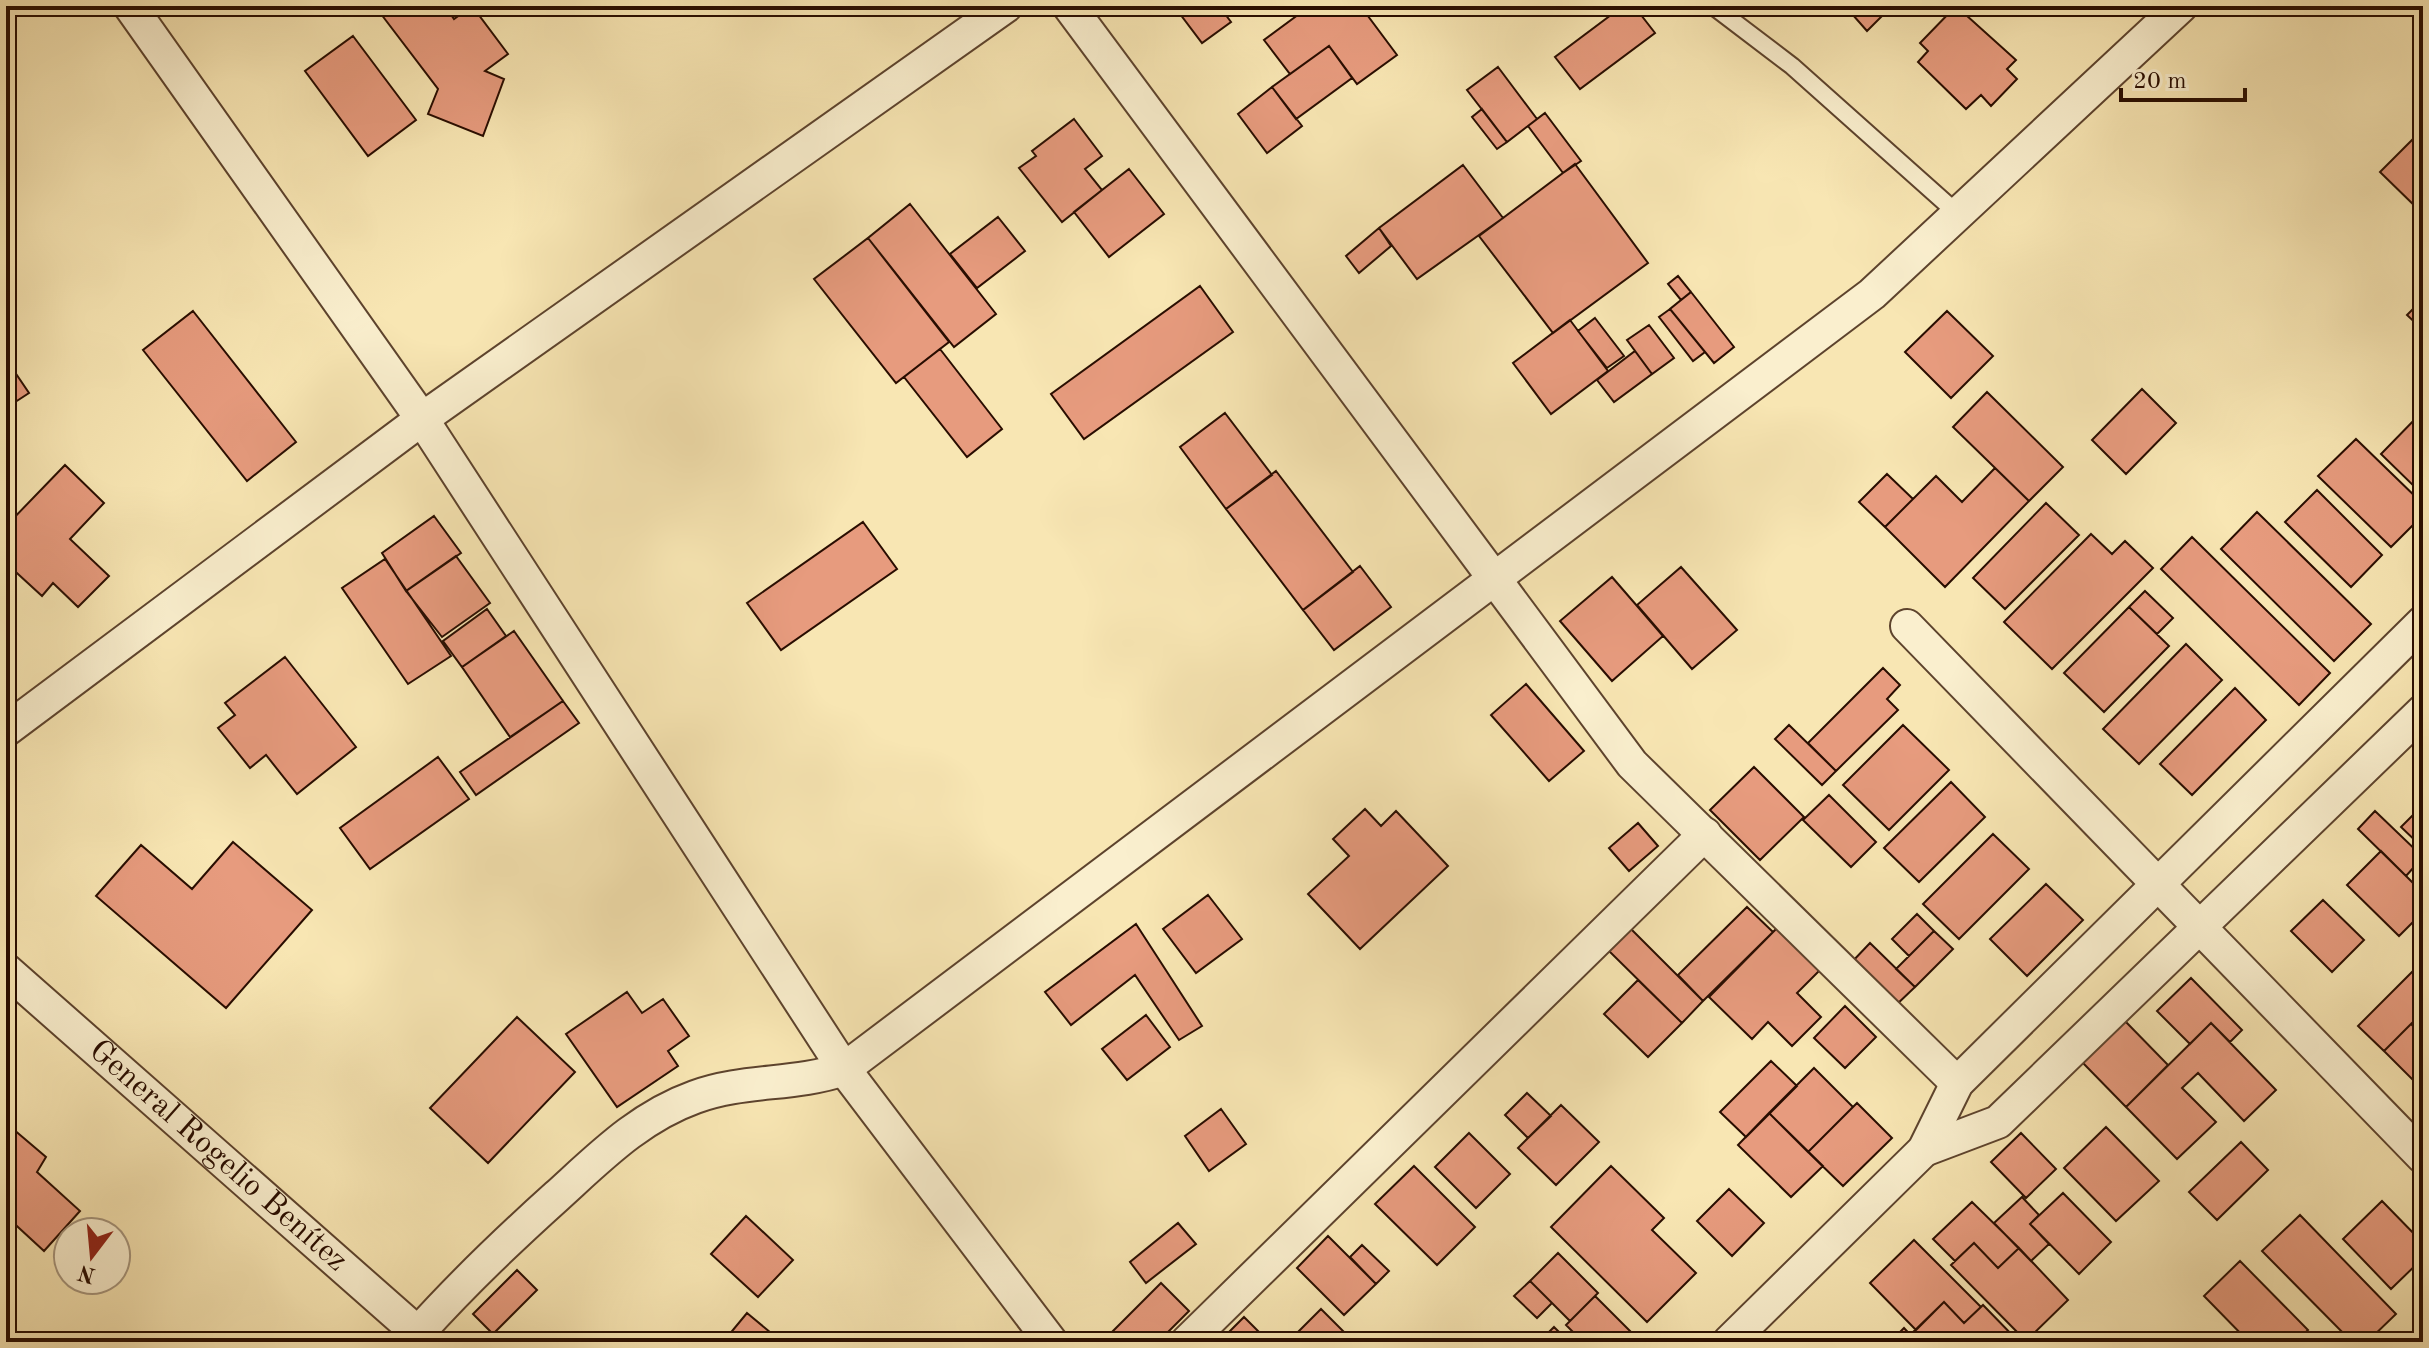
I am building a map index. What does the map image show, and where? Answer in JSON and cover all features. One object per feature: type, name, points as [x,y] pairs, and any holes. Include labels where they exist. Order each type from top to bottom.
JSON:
[{"type":"street","points":[[130,6],[422,419],[844,1069],[1051,1342]]},
{"type":"street","points":[[6,730],[422,419],[1006,6]]},
{"type":"street","points":[[1069,6],[1632,764],[1957,1083]]},
{"type":"street","points":[[423,1337],[473,1272],[624,1135],[658,1113],[724,1088],[807,1080],[844,1069],[1496,579],[1872,294],[2181,6]]},
{"type":"street","points":[[1729,1342],[1924,1150],[1957,1083],[2423,622]]},
{"type":"street","points":[[1907,626],[2202,925],[2423,1157]]},
{"type":"street","points":[[1924,1150],[1998,1122],[2423,711]]},
{"type":"street","points":[[1187,1342],[1705,834]]},
{"type":"street","name":"General Rogelio Benítez","points":[[6,970],[423,1337]]},
{"type":"lane","points":[[1713,6],[1792,66],[1958,214]]},
{"type":"building","points":[[391,6],[445,6],[454,19],[472,6],[508,54],[485,71],[504,79],[483,136],[428,114],[438,89],[381,14]]},
{"type":"building","points":[[1174,6],[1219,6],[1231,22],[1202,43]]},
{"type":"building","points":[[1310,6],[1374,6],[1365,12],[1397,55],[1357,84],[1329,46],[1290,74],[1264,40]]},
{"type":"building","points":[[1623,6],[1634,6],[1655,33],[1580,89],[1555,57]]},
{"type":"building","points":[[1845,6],[1892,6],[1867,31]]},
{"type":"building","points":[[1956,6],[2016,60],[2007,69],[2017,79],[1991,106],[1981,95],[1966,109],[1918,62],[1928,51],[1920,43]]},
{"type":"building","points":[[353,36],[416,120],[368,156],[305,71]]},
{"type":"building","points":[[1329,46],[1352,78],[1296,119],[1272,87]]},
{"type":"building","points":[[1498,67],[1537,119],[1507,142],[1467,90]]},
{"type":"building","points":[[1272,87],[1302,126],[1267,153],[1238,114]]},
{"type":"building","points":[[1482,109],[1507,142],[1497,149],[1472,117]]},
{"type":"building","points":[[1545,113],[1581,161],[1563,173],[1528,126]]},
{"type":"building","points":[[1074,119],[1102,156],[1085,169],[1102,190],[1062,222],[1019,168],[1036,156],[1032,151]]},
{"type":"building","points":[[2423,129],[2423,206],[2419,210],[2380,172]]},
{"type":"building","points":[[1575,164],[1648,263],[1553,333],[1479,236]]},
{"type":"building","points":[[1463,165],[1503,218],[1417,279],[1379,228]]},
{"type":"building","points":[[1129,169],[1164,214],[1109,257],[1074,212]]},
{"type":"building","points":[[910,204],[996,314],[954,347],[868,238]]},
{"type":"building","points":[[998,217],[1025,251],[977,288],[950,254]]},
{"type":"building","points":[[1379,228],[1391,246],[1359,273],[1346,256]]},
{"type":"building","points":[[868,238],[949,342],[896,383],[814,279]]},
{"type":"building","points":[[1678,276],[1691,292],[1681,300],[1668,284]]},
{"type":"building","points":[[1200,286],[1233,332],[1084,439],[1051,394]]},
{"type":"building","points":[[1691,292],[1734,347],[1714,363],[1670,309]]},
{"type":"building","points":[[2423,299],[2423,330],[2407,315]]},
{"type":"building","points":[[1670,309],[1705,352],[1693,361],[1659,317]]},
{"type":"building","points":[[193,311],[296,442],[247,481],[143,350]]},
{"type":"building","points":[[1947,311],[1993,356],[1951,398],[1905,352]]},
{"type":"building","points":[[1595,318],[1624,356],[1607,368],[1578,331]]},
{"type":"building","points":[[1570,320],[1608,371],[1551,414],[1513,363]]},
{"type":"building","points":[[1649,325],[1674,358],[1652,374],[1627,340]]},
{"type":"building","points":[[940,349],[1002,429],[967,457],[904,377]]},
{"type":"building","points":[[1635,351],[1652,374],[1614,402],[1597,380]]},
{"type":"building","points":[[6,359],[29,393],[6,408]]},
{"type":"building","points":[[2142,389],[2176,423],[2126,474],[2092,440]]},
{"type":"building","points":[[1987,392],[2063,467],[2029,501],[1953,427]]},
{"type":"building","points":[[1225,413],[1272,475],[1226,509],[1180,447]]},
{"type":"building","points":[[2423,413],[2423,495],[2381,454]]},
{"type":"building","points":[[2356,439],[2423,504],[2423,515],[2391,547],[2318,476]]},
{"type":"building","points":[[65,465],[104,503],[70,539],[109,576],[78,607],[53,583],[42,596],[6,563],[6,526]]},
{"type":"building","points":[[1995,468],[2029,501],[1945,587],[1885,527],[1936,476],[1962,502]]},
{"type":"building","points":[[1276,471],[1353,572],[1303,610],[1226,509]]},
{"type":"building","points":[[1887,474],[1913,499],[1885,527],[1859,502]]},
{"type":"building","points":[[2317,490],[2382,555],[2351,587],[2285,522]]},
{"type":"building","points":[[2046,503],[2079,535],[2005,609],[1973,578]]},
{"type":"building","points":[[2257,512],[2371,624],[2334,661],[2221,549]]},
{"type":"building","points":[[434,516],[461,553],[406,591],[382,553]]},
{"type":"building","points":[[863,522],[897,569],[781,650],[747,603]]},
{"type":"building","points":[[2091,534],[2112,554],[2125,541],[2153,568],[2052,669],[2004,622]]},
{"type":"building","points":[[2192,537],[2330,673],[2299,705],[2161,569]]},
{"type":"building","points":[[456,556],[490,603],[442,637],[406,591]]},
{"type":"building","points":[[385,559],[451,656],[408,684],[342,588]]},
{"type":"building","points":[[1360,566],[1391,607],[1334,650],[1303,610]]},
{"type":"building","points":[[1681,567],[1737,630],[1692,669],[1637,605]]},
{"type":"building","points":[[1612,577],[1663,636],[1612,681],[1560,621]]},
{"type":"building","points":[[2145,591],[2173,618],[2157,634],[2129,607]]},
{"type":"building","points":[[2129,607],[2169,646],[2104,712],[2064,673]]},
{"type":"building","points":[[487,609],[506,636],[462,667],[443,641]]},
{"type":"building","points":[[514,631],[563,701],[510,737],[462,667]]},
{"type":"building","points":[[2186,644],[2222,680],[2139,764],[2103,729]]},
{"type":"building","points":[[285,657],[356,747],[297,794],[266,755],[250,768],[218,728],[235,715],[225,703]]},
{"type":"building","points":[[1883,668],[1900,685],[1887,699],[1898,710],[1836,771],[1808,743]]},
{"type":"building","points":[[1526,684],[1584,751],[1549,781],[1491,715]]},
{"type":"building","points":[[2235,688],[2266,720],[2192,795],[2160,764]]},
{"type":"building","points":[[563,701],[579,723],[476,795],[460,772]]},
{"type":"building","points":[[1789,725],[1836,771],[1822,785],[1775,739]]},
{"type":"building","points":[[1903,725],[1949,770],[1889,830],[1843,785]]},
{"type":"building","points":[[438,757],[469,799],[370,869],[340,828]]},
{"type":"building","points":[[1754,767],[1804,817],[1760,860],[1710,810]]},
{"type":"building","points":[[1951,782],[1985,817],[1919,882],[1884,848]]},
{"type":"building","points":[[1829,795],[1876,842],[1851,867],[1803,820]]},
{"type":"building","points":[[2423,805],[2423,848],[2401,827]]},
{"type":"building","points":[[1365,809],[1381,826],[1396,811],[1448,866],[1360,949],[1308,894],[1349,856],[1333,839]]},
{"type":"building","points":[[2375,811],[2423,857],[2406,876],[2358,829]]},
{"type":"building","points":[[1638,823],[1658,846],[1629,871],[1609,848]]},
{"type":"building","points":[[1993,834],[2029,869],[1959,939],[1923,904]]},
{"type":"building","points":[[233,842],[312,910],[226,1008],[96,896],[141,845],[192,889]]},
{"type":"building","points":[[2381,851],[2423,893],[2423,912],[2399,936],[2347,885]]},
{"type":"building","points":[[2046,884],[2083,920],[2027,976],[1990,939]]},
{"type":"building","points":[[1208,895],[1242,939],[1196,973],[1163,929]]},
{"type":"building","points":[[2323,900],[2364,940],[2332,972],[2291,931]]},
{"type":"building","points":[[1747,907],[1773,932],[1703,1001],[1678,975]]},
{"type":"building","points":[[1917,914],[1934,931],[1909,956],[1892,939]]},
{"type":"building","points":[[1136,924],[1202,1026],[1179,1040],[1135,975],[1071,1025],[1045,992]]},
{"type":"building","points":[[1780,925],[1823,967],[1797,993],[1821,1017],[1792,1046],[1768,1022],[1752,1039],[1709,997]]},
{"type":"building","points":[[1629,927],[1703,1001],[1682,1023],[1607,949]]},
{"type":"building","points":[[1934,931],[1953,949],[1915,987],[1896,969]]},
{"type":"building","points":[[1870,943],[1915,987],[1894,1007],[1850,964]]},
{"type":"building","points":[[2416,968],[2423,975],[2423,1012],[2384,1051],[2358,1026]]},
{"type":"building","points":[[2191,978],[2242,1030],[2230,1042],[2211,1023],[2190,1044],[2157,1011]]},
{"type":"building","points":[[1638,980],[1682,1023],[1648,1057],[1604,1014]]},
{"type":"building","points":[[627,992],[642,1013],[663,999],[689,1036],[668,1051],[678,1066],[617,1107],[566,1034]]},
{"type":"building","points":[[1845,1006],[1876,1037],[1845,1068],[1814,1038]]},
{"type":"building","points":[[1146,1015],[1170,1047],[1127,1080],[1102,1049]]},
{"type":"building","points":[[517,1017],[575,1072],[488,1163],[430,1108]]},
{"type":"building","points":[[2125,1021],[2168,1065],[2126,1107],[2082,1062]]},
{"type":"building","points":[[2211,1023],[2276,1090],[2244,1121],[2198,1073],[2182,1088],[2216,1122],[2177,1159],[2126,1107]]},
{"type":"building","points":[[2411,1024],[2423,1036],[2421,1088],[2384,1051]]},
{"type":"building","points":[[1771,1061],[1797,1086],[1746,1137],[1720,1112]]},
{"type":"building","points":[[1814,1068],[1853,1107],[1808,1152],[1769,1113]]},
{"type":"building","points":[[1527,1093],[1551,1116],[1528,1138],[1505,1115]]},
{"type":"building","points":[[1857,1103],[1892,1138],[1843,1186],[1808,1152]]},
{"type":"building","points":[[1561,1105],[1599,1142],[1556,1185],[1518,1148]]},
{"type":"building","points":[[1221,1109],[1246,1144],[1209,1171],[1185,1136]]},
{"type":"building","points":[[1769,1113],[1823,1166],[1791,1197],[1738,1145]]},
{"type":"building","points":[[6,1123],[46,1157],[37,1172],[80,1211],[76,1216],[52,1216],[52,1242],[44,1251],[6,1216]]},
{"type":"building","points":[[2106,1127],[2159,1181],[2116,1221],[2064,1168]]},
{"type":"building","points":[[1469,1133],[1510,1174],[1476,1208],[1435,1167]]},
{"type":"building","points":[[2021,1133],[2056,1169],[2026,1198],[1991,1162]]},
{"type":"building","points":[[2241,1142],[2268,1170],[2217,1220],[2189,1192]]},
{"type":"building","points":[[1414,1166],[1475,1227],[1437,1265],[1375,1204]]},
{"type":"building","points":[[1611,1166],[1664,1218],[1652,1230],[1696,1273],[1647,1322],[1551,1227]]},
{"type":"building","points":[[6,1181],[15,1199],[13,1222],[6,1230]]},
{"type":"building","points":[[1729,1189],[1764,1223],[1732,1256],[1697,1221]]},
{"type":"building","points":[[2063,1193],[2111,1242],[2079,1274],[2030,1224]]},
{"type":"building","points":[[2022,1197],[2039,1215],[2030,1224],[2049,1244],[2031,1261],[1994,1223]]},
{"type":"building","points":[[2382,1201],[2423,1243],[2423,1258],[2391,1289],[2343,1239]]},
{"type":"building","points":[[1972,1202],[2019,1248],[1998,1268],[1974,1243],[1955,1261],[1933,1239]]},
{"type":"building","points":[[2300,1215],[2396,1314],[2367,1342],[2352,1342],[2262,1251]]},
{"type":"building","points":[[746,1216],[793,1260],[758,1297],[711,1254]]},
{"type":"building","points":[[1178,1223],[1196,1244],[1146,1283],[1130,1262]]},
{"type":"building","points":[[1328,1236],[1376,1284],[1344,1315],[1297,1268]]},
{"type":"building","points":[[1914,1240],[1981,1307],[1964,1323],[1944,1302],[1916,1330],[1870,1283]]},
{"type":"building","points":[[1974,1243],[1998,1268],[2019,1248],[2068,1300],[2026,1341],[1951,1265]]},
{"type":"building","points":[[1362,1245],[1389,1271],[1376,1284],[1350,1257]]},
{"type":"building","points":[[1558,1253],[1598,1293],[1570,1321],[1530,1281]]},
{"type":"building","points":[[2240,1261],[2308,1330],[2296,1342],[2249,1342],[2204,1296]]},
{"type":"building","points":[[517,1270],[537,1290],[493,1334],[473,1314]]},
{"type":"building","points":[[1530,1281],[1552,1303],[1537,1318],[1514,1296]]},
{"type":"building","points":[[1161,1283],[1189,1311],[1158,1342],[1119,1342],[1110,1334]]},
{"type":"building","points":[[1595,1296],[1634,1335],[1626,1342],[1583,1342],[1566,1325]]},
{"type":"building","points":[[1944,1302],[1964,1323],[1983,1305],[2019,1342],[1917,1342],[1910,1335]]},
{"type":"building","points":[[1321,1309],[1354,1342],[1305,1342],[1296,1334]]},
{"type":"building","points":[[747,1313],[782,1342],[723,1342]]},
{"type":"building","points":[[1244,1317],[1269,1342],[1219,1342]]},
{"type":"building","points":[[1554,1327],[1569,1342],[1539,1342]]},
{"type":"building","points":[[1904,1328],[1917,1342],[1890,1342]]}]
